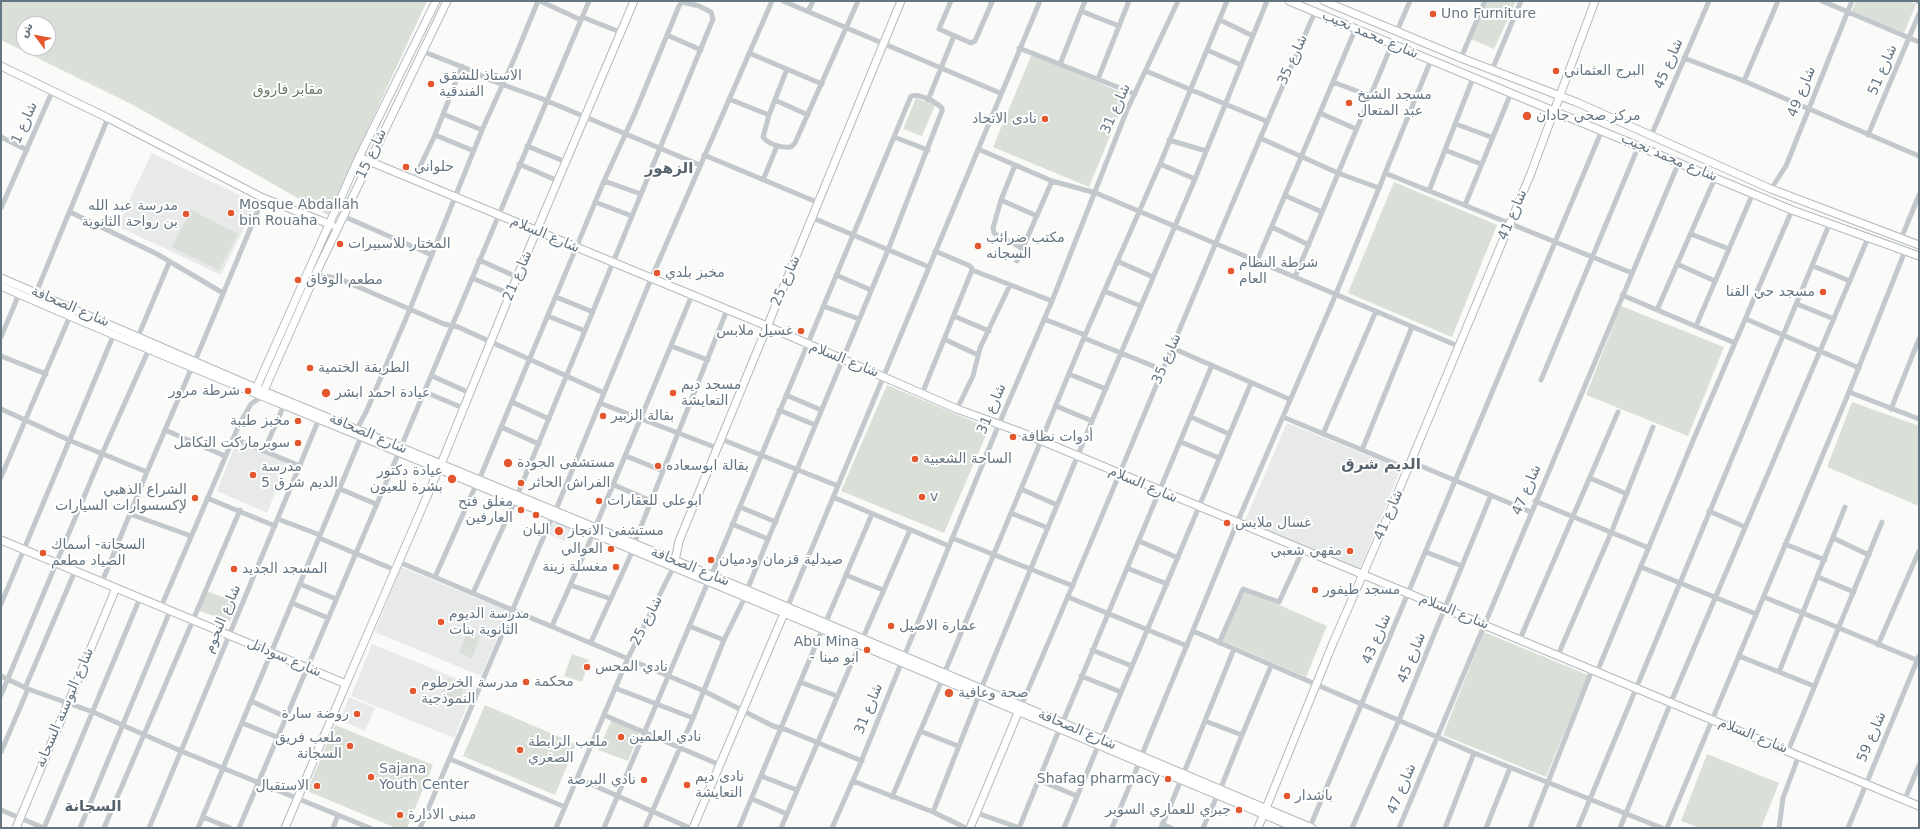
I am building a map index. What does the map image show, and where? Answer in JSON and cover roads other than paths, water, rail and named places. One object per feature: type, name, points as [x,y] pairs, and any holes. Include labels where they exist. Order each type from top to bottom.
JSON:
[{"type":"street","name":"شارع 15","points":[[258,394],[306,272],[359,157],[436,1]]},
{"type":"street","name":"شارع 15","points":[[258,394],[369,160],[447,1]]},
{"type":"street","points":[[357,428],[369,406],[410,310],[482,130],[504,84],[539,1],[582,19],[620,32]]},
{"type":"street","points":[[239,828],[355,553],[432,376],[519,164],[547,102],[589,1]]},
{"type":"street","name":"شارع 21","points":[[440,467],[517,277],[634,1]]},
{"type":"street","points":[[420,828],[554,514],[651,279],[728,99],[772,1]]},
{"type":"street","points":[[783,1],[1000,93]]},
{"type":"street","points":[[808,11],[813,1]]},
{"type":"street","points":[[787,69],[774,100],[763,137],[765,140],[777,146],[791,147],[808,115],[858,1]]},
{"type":"street","name":"شارع 25","points":[[556,828],[628,658],[674,565],[679,541],[813,218],[882,43],[901,1]]},
{"type":"street","points":[[951,1],[940,29],[974,43],[992,1]]},
{"type":"street","points":[[693,828],[833,498],[1000,93],[1040,1]]},
{"type":"street","points":[[1060,64],[1085,1]]},
{"type":"street","points":[[1098,79],[1129,1]]},
{"type":"street","name":"شارع 31","points":[[832,828],[862,761],[999,424],[1052,301],[1096,193],[1103,168],[1178,1]]},
{"type":"street","points":[[892,797],[1042,441],[1084,337],[1160,164],[1227,1]]},
{"type":"street","points":[[933,812],[958,746],[1057,505],[1195,179],[1267,1]]},
{"type":"street","name":"شارع محمد نجيب","points":[[1289,1],[1829,225],[1919,256]]},
{"type":"street","name":"شارع محمد نجيب","points":[[1324,1],[1332,3],[1461,58],[1560,96],[1771,189],[1919,245]]},
{"type":"street","points":[[1397,31],[1410,1]]},
{"type":"street","points":[[1461,58],[1485,1]]},
{"type":"street","points":[[1492,70],[1521,1]]},
{"type":"street","name":"شارع 41","points":[[1258,828],[1316,685],[1510,223],[1555,112],[1595,1]]},
{"type":"street","name":"شارع 45","points":[[1651,136],[1709,1]]},
{"type":"street","points":[[1744,81],[1778,1]]},
{"type":"street","points":[[1822,1],[1919,42]]},
{"type":"street","name":"شارع 49","points":[[1771,189],[1786,166],[1852,1]]},
{"type":"street","points":[[435,577],[478,483],[595,202],[682,2],[700,4],[714,15],[701,50],[516,499],[473,593]]},
{"type":"street","points":[[1081,11],[1119,26]]},
{"type":"street","name":"شارع 35","points":[[1020,709],[1216,245],[1266,121],[1315,12]]},
{"type":"street","name":"شارع 51","points":[[1868,135],[1919,14]]},
{"type":"street","points":[[1220,20],[1253,36]]},
{"type":"street","points":[[1258,261],[1356,30]]},
{"type":"street","points":[[667,35],[701,50]]},
{"type":"street","points":[[928,100],[954,36]]},
{"type":"street","points":[[1295,277],[1392,44]]},
{"type":"street","points":[[1019,48],[1135,94]]},
{"type":"street","points":[[1207,50],[1241,65]]},
{"type":"street","points":[[422,51],[462,66],[490,80],[504,84],[700,165]]},
{"type":"street","points":[[749,54],[822,84]]},
{"type":"street","points":[[1684,58],[1744,81],[1919,156]]},
{"type":"street","points":[[1112,828],[1289,399],[1336,294],[1431,60]]},
{"type":"street","points":[[1,66],[108,118],[263,198],[338,227]]},
{"type":"street","points":[[414,179],[435,135],[462,66]]},
{"type":"street","points":[[1146,71],[1266,121]]},
{"type":"street","points":[[1428,191],[1456,124],[1473,78]]},
{"type":"street","points":[[1333,82],[1370,96]]},
{"type":"street","name":"شارع 1","points":[[1,207],[52,92]]},
{"type":"street","points":[[1465,205],[1491,137],[1511,93]]},
{"type":"street","points":[[604,828],[710,579],[911,96],[917,95],[942,108],[928,150],[746,594],[724,640],[694,718],[645,828]]},
{"type":"street","points":[[728,99],[769,115]]},
{"type":"street","points":[[774,100],[808,115]]},
{"type":"street","points":[[1320,112],[1356,129]]},
{"type":"street","points":[[443,114],[482,130]]},
{"type":"street","points":[[36,293],[108,118]]},
{"type":"street","points":[[1456,124],[1491,137]]},
{"type":"street","name":"شارع 43","points":[[1311,828],[1410,593],[1500,370],[1602,130]]},
{"type":"street","points":[[435,135],[474,150]]},
{"type":"street","points":[[1,137],[27,150]]},
{"type":"street","points":[[894,137],[928,150]]},
{"type":"street","points":[[1260,138],[1338,173],[1379,188]]},
{"type":"street","points":[[1169,140],[1206,151]]},
{"type":"street","points":[[527,146],[566,162]]},
{"type":"street","points":[[763,180],[777,146]]},
{"type":"street","points":[[1542,380],[1639,146]]},
{"type":"street","points":[[978,149],[1052,181],[1096,193],[1174,228],[1258,261],[1458,346]]},
{"type":"street","points":[[1445,150],[1480,164]]},
{"type":"street","points":[[704,155],[819,203]]},
{"type":"street","name":"شارع السلام","points":[[359,157],[613,264],[767,326],[807,345],[883,376],[957,409],[1042,441],[1919,806]]},
{"type":"street","name":"شارع 47","points":[[1399,828],[1535,501],[1679,162]]},
{"type":"street","points":[[519,164],[558,181]]},
{"type":"street","points":[[1160,164],[1195,179]]},
{"type":"street","points":[[1015,165],[992,228],[994,233],[1022,248]]},
{"type":"street","points":[[1385,173],[1632,273]]},
{"type":"street","points":[[1657,310],[1715,178]]},
{"type":"street","points":[[604,181],[641,194]]},
{"type":"street","points":[[1017,261],[1052,181]]},
{"type":"street","points":[[1696,326],[1753,193]]},
{"type":"street","points":[[1901,239],[1919,195]]},
{"type":"street","points":[[1286,196],[1322,212]]},
{"type":"street","points":[[102,582],[146,472],[263,198]]},
{"type":"street","points":[[1001,200],[1037,216]]},
{"type":"street","points":[[595,202],[632,216]]},
{"type":"street","points":[[315,219],[327,215],[336,206]]},
{"type":"street","points":[[1530,828],[1595,671],[1641,567],[1792,210]]},
{"type":"street","points":[[70,212],[157,254],[169,263],[223,293]]},
{"type":"street","points":[[343,216],[432,255]]},
{"type":"street","points":[[813,218],[929,267]]},
{"type":"street","points":[[1578,828],[1829,225]]},
{"type":"street","points":[[1272,227],[1309,245]]},
{"type":"street","points":[[1691,234],[1729,249]]},
{"type":"street","points":[[1620,828],[1671,702],[1868,238]]},
{"type":"street","points":[[935,251],[968,265],[972,270],[1052,301]]},
{"type":"street","points":[[1667,828],[1850,392],[1906,252]]},
{"type":"street","points":[[480,260],[517,277]]},
{"type":"street","points":[[1117,261],[1153,277]]},
{"type":"street","points":[[137,340],[169,263]]},
{"type":"street","points":[[1678,264],[1716,281]]},
{"type":"street","points":[[1813,266],[1850,281]]},
{"type":"street","points":[[922,394],[972,270]]},
{"type":"street","points":[[306,272],[340,279],[410,310],[491,342],[604,393]]},
{"type":"street","points":[[836,276],[871,290]]},
{"type":"street","name":"شارع الصحافة","points":[[1,278],[258,394],[361,437],[400,449]]},
{"type":"street","points":[[472,278],[510,294]]},
{"type":"street","points":[[957,409],[973,376],[978,355],[1010,285]]},
{"type":"street","name":"شارع الصحافة","points":[[1,286],[114,334],[137,340],[149,349],[193,364]]},
{"type":"street","points":[[1104,291],[1141,306]]},
{"type":"street","points":[[1,337],[19,294]]},
{"type":"street","points":[[552,626],[614,485],[640,418],[692,295]]},
{"type":"street","points":[[1622,295],[1735,343]]},
{"type":"street","points":[[556,297],[593,312]]},
{"type":"street","points":[[1797,304],[1834,319]]},
{"type":"street","points":[[823,306],[859,319]]},
{"type":"street","points":[[591,642],[633,547],[727,310]]},
{"type":"street","points":[[1323,434],[1376,311]]},
{"type":"street","points":[[1,477],[70,316]]},
{"type":"street","points":[[548,316],[585,331]]},
{"type":"street","points":[[954,316],[989,331]]},
{"type":"street","points":[[1044,319],[1163,370]]},
{"type":"street","points":[[1746,319],[1859,368]]},
{"type":"street","points":[[1362,450],[1412,327]]},
{"type":"street","points":[[1,604],[71,441],[114,334]]},
{"type":"street","points":[[944,339],[978,355]]},
{"type":"street","points":[[1891,409],[1919,339]]},
{"type":"street","points":[[671,346],[708,360]]},
{"type":"street","points":[[1172,348],[1289,399]]},
{"type":"street","points":[[1,695],[102,454],[149,349]]},
{"type":"street","points":[[1,356],[46,374]]},
{"type":"street","points":[[977,813],[1019,828],[1212,365]]},
{"type":"street","points":[[1069,374],[1106,389]]},
{"type":"street","points":[[432,376],[470,392]]},
{"type":"street","points":[[1064,828],[1076,796],[1148,630],[1251,383]]},
{"type":"street","points":[[425,392],[463,408]]},
{"type":"street","points":[[1850,392],[1919,420]]},
{"type":"street","points":[[161,607],[233,438],[258,394]]},
{"type":"street","name":"شارع الصحافة","points":[[258,394],[357,428],[440,467],[516,499],[1265,812],[1311,828]]},
{"type":"street","points":[[786,395],[821,410]]},
{"type":"street","points":[[512,402],[549,419]]},
{"type":"street","points":[[600,402],[678,434],[717,448]]},
{"type":"street","points":[[264,451],[284,405]]},
{"type":"street","points":[[1056,406],[1092,421]]},
{"type":"street","points":[[1,409],[71,441],[146,472]]},
{"type":"street","points":[[780,410],[815,425]]},
{"type":"street","points":[[1520,639],[1618,412]]},
{"type":"street","points":[[1191,417],[1229,434]]},
{"type":"street","points":[[1282,417],[1362,450],[1456,481],[1531,512]]},
{"type":"street","name":"شارع النجوم","points":[[149,828],[319,419]]},
{"type":"street","points":[[502,427],[539,444]]},
{"type":"street","points":[[1558,655],[1627,494],[1653,428]]},
{"type":"street","points":[[165,430],[225,456]]},
{"type":"street","points":[[198,828],[361,437]]},
{"type":"street","points":[[233,438],[300,466]]},
{"type":"street","points":[[721,439],[838,486]]},
{"type":"street","points":[[1181,442],[1219,458]]},
{"type":"street","points":[[626,456],[663,471]]},
{"type":"street","points":[[285,828],[440,467]]},
{"type":"street","points":[[1590,478],[1627,494]]},
{"type":"street","points":[[614,485],[651,501]]},
{"type":"street","points":[[340,489],[376,504]]},
{"type":"street","points":[[1021,489],[1057,505]]},
{"type":"street","name":"شارع 45","points":[[1352,828],[1399,720],[1491,495]]},
{"type":"street","points":[[207,498],[240,510],[275,526]]},
{"type":"street","points":[[833,498],[949,546]]},
{"type":"street","points":[[1535,501],[1648,548]]},
{"type":"street","points":[[740,507],[776,522]]},
{"type":"street","points":[[1779,672],[1845,507]]},
{"type":"street","points":[[104,828],[240,510]]},
{"type":"street","points":[[1709,511],[1745,527]]},
{"type":"street","points":[[1011,513],[1048,528]]},
{"type":"street","points":[[130,514],[191,536]]},
{"type":"street","points":[[739,828],[872,514]]},
{"type":"street","points":[[278,519],[395,570]]},
{"type":"street","points":[[1788,751],[1882,522]]},
{"type":"street","points":[[732,524],[768,539]]},
{"type":"street","points":[[781,828],[910,530]]},
{"type":"street","points":[[952,538],[1073,586]]},
{"type":"street","points":[[1833,538],[1869,555]]},
{"type":"street","name":"شارع سوداتل","points":[[1,540],[346,684]]},
{"type":"street","points":[[1139,541],[1178,558]]},
{"type":"street","points":[[1785,544],[1825,560]]},
{"type":"street","points":[[1219,643],[1242,589],[1280,602],[1304,550]]},
{"type":"street","points":[[1878,645],[1919,551]]},
{"type":"street","points":[[1426,552],[1462,566]]},
{"type":"street","points":[[399,562],[704,690],[743,712],[780,729],[787,730],[862,761]]},
{"type":"street","points":[[1641,567],[1756,614]]},
{"type":"street","points":[[1127,568],[1167,584]]},
{"type":"street","points":[[1,752],[75,571]]},
{"type":"street","points":[[846,575],[883,590]]},
{"type":"street","points":[[1818,576],[1854,592]]},
{"type":"street","points":[[300,584],[336,599]]},
{"type":"street","points":[[570,585],[611,599]]},
{"type":"street","name":"شارع البوستة السجانة","points":[[16,828],[67,702],[116,588]]},
{"type":"street","points":[[1068,597],[1187,646]]},
{"type":"street","points":[[1764,597],[1878,645],[1918,659]]},
{"type":"street","points":[[1,810],[44,828],[140,598]]},
{"type":"street","points":[[292,603],[328,618]]},
{"type":"street","points":[[80,828],[170,611]]},
{"type":"street","points":[[689,626],[724,640]]},
{"type":"street","points":[[1193,631],[1474,753],[1662,828]]},
{"type":"street","points":[[1171,828],[1161,826],[1234,649]]},
{"type":"street","points":[[1092,650],[1132,666]]},
{"type":"street","points":[[1739,656],[1814,686]]},
{"type":"street","name":"شارع 59","points":[[1848,828],[1865,783],[1918,659]]},
{"type":"street","points":[[1203,828],[1271,666]]},
{"type":"street","points":[[1,676],[26,688],[93,712],[223,769],[370,828]]},
{"type":"street","points":[[1082,676],[1121,692]]},
{"type":"street","points":[[800,682],[837,696]]},
{"type":"street","points":[[615,688],[694,718]]},
{"type":"street","points":[[251,701],[286,717]]},
{"type":"street","points":[[970,828],[1020,709]]},
{"type":"street","points":[[604,715],[720,765]]},
{"type":"street","points":[[1205,721],[1242,736]]},
{"type":"street","points":[[242,723],[277,738]]},
{"type":"street","points":[[920,731],[958,746]]},
{"type":"street","points":[[1445,828],[1474,753]]},
{"type":"street","points":[[1779,828],[1782,798],[1799,755]]},
{"type":"street","points":[[450,759],[565,807]]},
{"type":"street","points":[[1904,799],[1919,765]]},
{"type":"street","points":[[1486,828],[1510,768]]},
{"type":"street","points":[[761,776],[797,790]]},
{"type":"street","points":[[577,778],[690,828]]},
{"type":"street","points":[[1039,778],[1048,784],[1076,796]]},
{"type":"street","points":[[853,781],[933,812],[966,828]]},
{"type":"street","points":[[752,799],[787,814]]},
{"type":"street","name":"شارع الصحافة","points":[[1265,812],[1296,828]]},
{"type":"street","points":[[333,828],[338,815]]},
{"type":"street","points":[[203,817],[230,828]]},
{"type":"place","name":"Uno Furniture","points":[[1433,14]]},
{"type":"place","name":"البرج العثماني","points":[[1556,71]]},
{"type":"place","name":"الاستاذ للشقق الفندقية","points":[[431,84]]},
{"type":"place","name":"مسجد الشيخ عبد المتعال","points":[[1349,103]]},
{"type":"place","name":"مركز صحي جادان","points":[[1527,116]]},
{"type":"place","name":"نادى الاتحاد","points":[[1045,119]]},
{"type":"place","name":"حلواني","points":[[406,167]]},
{"type":"place","name":"Mosque Abdallah bin Rouaha","points":[[231,213]]},
{"type":"place","name":"مدرسة عبد الله بن رواحة الثانوية","points":[[186,214]]},
{"type":"place","name":"المختار للاسبيرات","points":[[340,244]]},
{"type":"place","name":"مكتب ضرائب السجانه","points":[[978,246]]},
{"type":"place","name":"شرطة النظام العام","points":[[1231,271]]},
{"type":"place","name":"مخبز بلدي","points":[[657,273]]},
{"type":"place","name":"مطعم الوفاق","points":[[298,280]]},
{"type":"place","name":"مسجد حي القنا","points":[[1823,292]]},
{"type":"place","name":"غسيل ملابس","points":[[801,331]]},
{"type":"place","name":"الطريقة الختمية","points":[[310,368]]},
{"type":"place","name":"شرطة مرور","points":[[248,391]]},
{"type":"place","name":"عيادة احمد ابشر","points":[[326,393]]},
{"type":"place","name":"مسجد ديم التعايشة","points":[[673,393]]},
{"type":"place","name":"بقالة الزبير","points":[[603,416]]},
{"type":"place","name":"مخبز طيبة","points":[[298,421]]},
{"type":"place","name":"أدوات نظافة","points":[[1013,437]]},
{"type":"place","name":"سوبرماركت التكامل","points":[[298,443]]},
{"type":"place","name":"الساحة الشعبية","points":[[915,459]]},
{"type":"place","name":"مستشفى الجودة","points":[[508,463]]},
{"type":"place","name":"بقالة ابوسعاده","points":[[658,466]]},
{"type":"place","name":"مدرسة الديم شرق 5","points":[[253,475]]},
{"type":"place","name":"عيادة دكتور بشرة للعيون","points":[[452,479]]},
{"type":"place","name":"الفراش الحائر","points":[[521,483]]},
{"type":"place","name":"v","points":[[922,497]]},
{"type":"place","name":"الشراع الذهبي لإكسسوارات السيارات","points":[[195,498]]},
{"type":"place","name":"ابوعلي للعقارات","points":[[599,501]]},
{"type":"place","name":"مغلق فتح العارفين","points":[[521,510]]},
{"type":"place","name":"البان","points":[[536,515]]},
{"type":"place","name":"غسال ملابس","points":[[1227,523]]},
{"type":"place","name":"مستشفى الانجاز","points":[[559,531]]},
{"type":"place","name":"العوالي","points":[[611,549]]},
{"type":"place","name":"مقهي شعبي","points":[[1350,551]]},
{"type":"place","name":"السجانة- أسماك الصياد مطعم","points":[[43,553]]},
{"type":"place","name":"صيدلية قزمان ودميان","points":[[711,560]]},
{"type":"place","name":"مغسلة زينة","points":[[616,567]]},
{"type":"place","name":"المسجد الجديد","points":[[234,569]]},
{"type":"place","name":"مسجد طيفور","points":[[1315,590]]},
{"type":"place","name":"مدرسة الديوم الثانوية بنات","points":[[441,622]]},
{"type":"place","name":"عمارة الاصيل","points":[[891,626]]},
{"type":"place","name":"Abu Mina - ابو مينا","points":[[867,650]]},
{"type":"place","name":"نادي المحس","points":[[587,667]]},
{"type":"place","name":"محكمة","points":[[526,682]]},
{"type":"place","name":"مدرسة الخرطوم النموذجية","points":[[413,691]]},
{"type":"place","name":"صحة وعافية","points":[[949,693]]},
{"type":"place","name":"روضة سارة","points":[[357,714]]},
{"type":"place","name":"نادي العلمين","points":[[621,737]]},
{"type":"place","name":"ملعب فريق السجانة","points":[[350,746]]},
{"type":"place","name":"ملعب الرابطة الصغري","points":[[520,750]]},
{"type":"place","name":"Sajana Youth Center","points":[[371,777]]},
{"type":"place","name":"Shafag pharmacy","points":[[1168,779]]},
{"type":"place","name":"نادي البرصة","points":[[644,780]]},
{"type":"place","name":"نادى ديم التعايشة","points":[[687,785]]},
{"type":"place","name":"الاستقبال","points":[[317,786]]},
{"type":"place","name":"باشدار","points":[[1287,796]]},
{"type":"place","name":"جبري للعماري السوبر","points":[[1239,810]]},
{"type":"place","name":"مبنى الادارة","points":[[400,815]]},
{"type":"district","name":"الزهور","points":[[669,169]]},
{"type":"district","name":"الديم شرق","points":[[1381,465]]},
{"type":"district","name":"السجانة","points":[[93,807]]},
{"type":"park label","name":"مقابر فاروق","points":[[288,90]]}]
